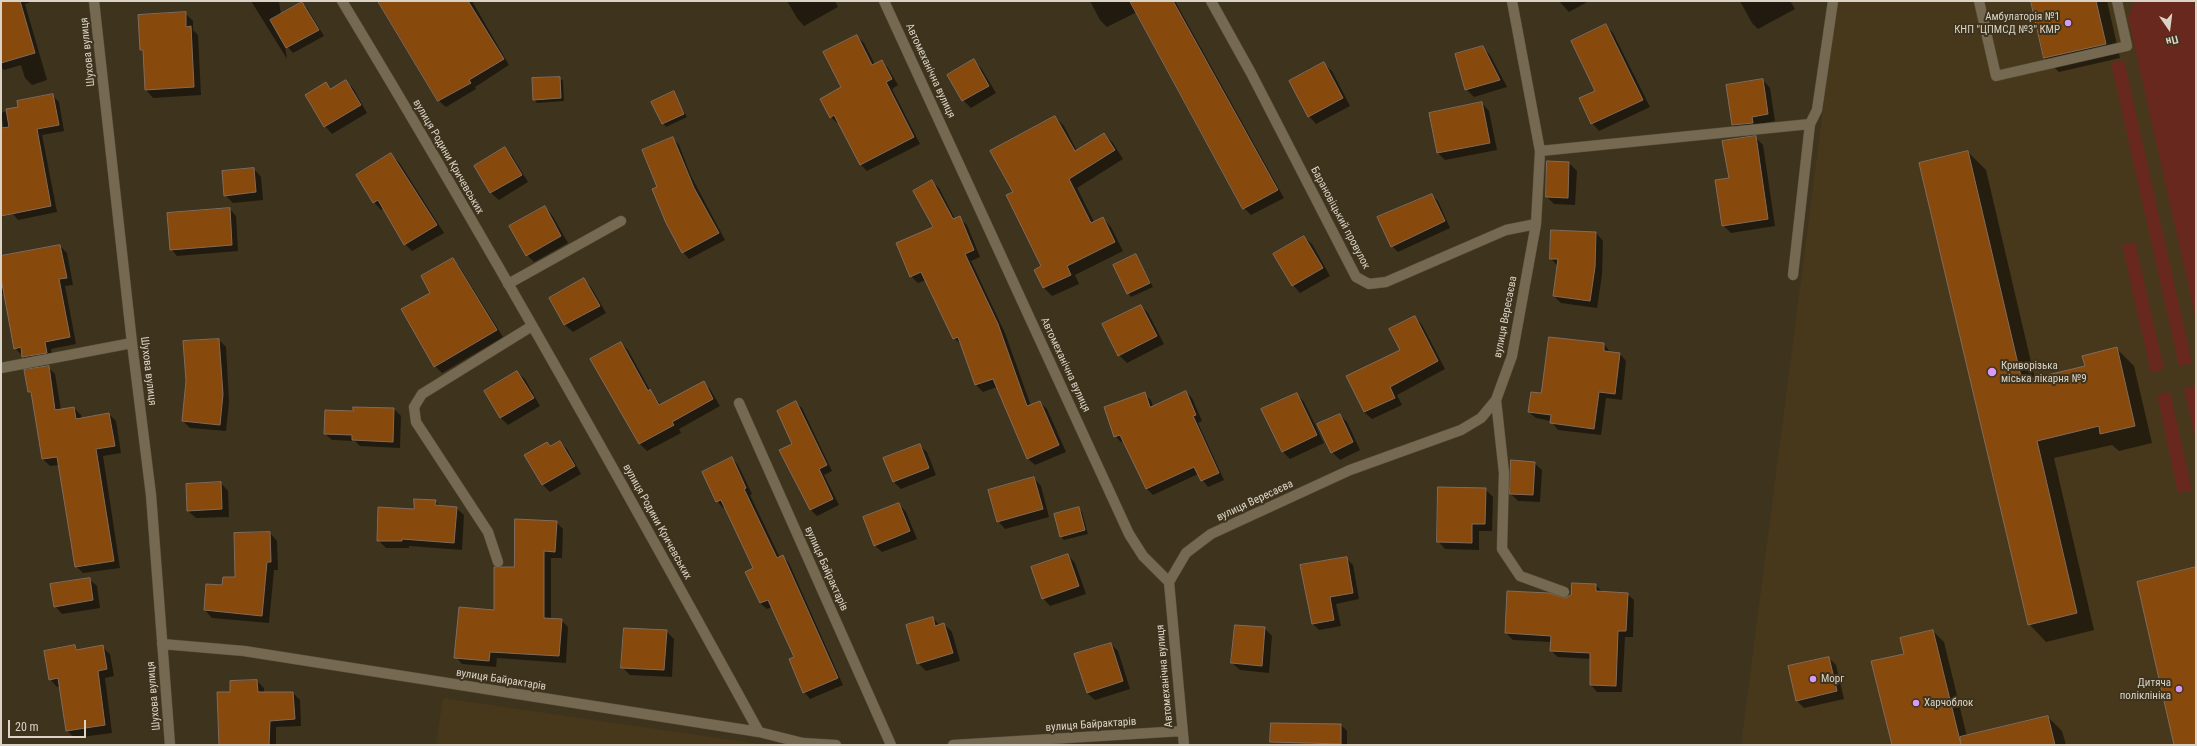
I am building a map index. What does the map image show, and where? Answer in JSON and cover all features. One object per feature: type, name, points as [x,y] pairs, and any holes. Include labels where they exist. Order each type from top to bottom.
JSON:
[{"type":"street","name":"Шухова вулиця","points":[[94,1],[132,343],[151,495],[170,745]]},
{"type":"street","name":"вулиця Родини Кричевських","points":[[342,1],[410,115],[607,456],[759,732]]},
{"type":"street","name":"Автомеханічна вулиця","points":[[884,1],[1129,534],[1143,556],[1169,582],[1184,745]]},
{"type":"street","name":"Барановіцький провулок","points":[[1211,1],[1251,73],[1356,277],[1369,284],[1386,282],[1506,230],[1536,224]]},
{"type":"street","name":"вулиця Вересаєва","points":[[1169,582],[1186,554],[1211,534],[1350,470],[1461,430],[1481,418],[1496,400],[1512,356],[1536,224],[1540,151],[1512,1]]},
{"type":"street","points":[[1793,275],[1810,124],[1817,110],[1833,1]]},
{"type":"street","points":[[1978,1],[1996,76],[2127,46],[2117,1]]},
{"type":"street","points":[[1540,151],[1810,124]]},
{"type":"street","points":[[508,284],[622,220]]},
{"type":"street","points":[[498,562],[488,532],[416,422],[414,406],[422,394],[532,326]]},
{"type":"street","points":[[1,368],[132,343]]},
{"type":"street","points":[[1496,400],[1504,474],[1502,549],[1520,576],[1564,592]]},
{"type":"street","name":"вулиця Байрактарів","points":[[739,403],[891,745]]},
{"type":"street","name":"вулиця Байрактарів","points":[[162,644],[244,651],[759,732],[803,743],[836,745]]},
{"type":"street","name":"вулиця Байрактарів","points":[[953,745],[1182,732]]},
{"type":"shaded area","name":"Криворізька міська лікарня №9","points":[[1837,1],[2196,1],[2196,745],[1741,745]]},
{"type":"shaded area","points":[[2135,1],[2193,1],[2196,14],[2196,319],[2128,17]]},
{"type":"shaded area","points":[[2124,60],[2192,363],[2179,366],[2111,63]]},
{"type":"shaded area","points":[[2135,242],[2164,369],[2151,373],[2122,245]]},
{"type":"shaded area","points":[[2196,386],[2196,441],[2184,388]]},
{"type":"shaded area","points":[[2170,392],[2192,490],[2178,493],[2157,395]]},
{"type":"shaded area","points":[[443,698],[766,745],[436,745]]},
{"type":"building","points":[[1,1],[20,1],[35,53],[1,63]]},
{"type":"building","points":[[378,1],[468,1],[504,59],[469,80],[471,83],[438,101]]},
{"type":"building","points":[[1130,1],[1173,1],[1278,190],[1243,209]]},
{"type":"building","name":"Амбулаторія №1 КНП \"ЦПМСД №3\" КМР","points":[[2031,1],[2096,1],[2106,44],[2044,58]]},
{"type":"building","points":[[302,2],[319,30],[286,48],[270,20]]},
{"type":"building","points":[[186,12],[186,27],[191,26],[194,87],[145,90],[143,50],[140,50],[138,15]]},
{"type":"building","points":[[1606,24],[1643,100],[1591,124],[1579,98],[1595,91],[1571,41]]},
{"type":"building","points":[[857,35],[872,65],[882,60],[892,79],[886,82],[914,137],[860,165],[834,115],[830,118],[820,99],[841,87],[823,52]]},
{"type":"building","points":[[1483,46],[1500,80],[1465,90],[1455,54]]},
{"type":"building","points":[[974,59],[989,86],[962,101],[947,75]]},
{"type":"building","points":[[1324,62],[1343,98],[1308,117],[1289,81]]},
{"type":"building","points":[[560,77],[561,98],[533,100],[532,78]]},
{"type":"building","points":[[1763,79],[1768,114],[1752,117],[1753,123],[1732,125],[1726,85]]},
{"type":"building","points":[[346,80],[361,105],[324,127],[305,95],[326,82],[330,89]]},
{"type":"building","points":[[674,91],[684,114],[662,124],[651,102]]},
{"type":"building","points":[[53,94],[59,125],[37,129],[51,206],[1,216],[1,128],[9,127],[6,109],[18,107],[17,101]]},
{"type":"building","points":[[1482,102],[1490,143],[1437,153],[1429,113]]},
{"type":"building","points":[[1055,116],[1075,151],[1104,133],[1115,150],[1069,179],[1091,223],[1103,217],[1115,242],[1067,266],[1071,275],[1043,288],[1034,270],[1041,266],[1006,195],[1013,192],[990,151]]},
{"type":"building","points":[[1756,136],[1768,219],[1722,226],[1715,180],[1729,178],[1722,141]]},
{"type":"building","points":[[673,137],[694,188],[719,233],[682,253],[666,223],[652,189],[657,187],[642,150]]},
{"type":"building","points":[[505,147],[522,175],[490,193],[474,166]]},
{"type":"building","points":[[1968,151],[2022,381],[2085,366],[2082,356],[2117,347],[2135,426],[2100,434],[2099,426],[2037,441],[2077,613],[2028,625],[1919,163]]},
{"type":"building","points":[[391,153],[437,225],[404,245],[378,200],[373,203],[356,175]]},
{"type":"building","points":[[1547,161],[1569,162],[1568,198],[1546,197]]},
{"type":"building","points":[[254,168],[256,192],[224,196],[222,171]]},
{"type":"building","points":[[932,180],[953,219],[960,216],[974,250],[965,254],[998,324],[1027,406],[1040,401],[1059,445],[1027,459],[993,379],[975,385],[958,337],[953,339],[921,272],[910,277],[896,243],[933,227],[913,191]]},
{"type":"building","points":[[1432,194],[1445,221],[1391,247],[1377,217]]},
{"type":"building","points":[[545,206],[561,236],[526,256],[509,226]]},
{"type":"building","points":[[230,208],[232,245],[170,250],[167,213]]},
{"type":"building","points":[[1551,230],[1596,232],[1595,267],[1590,301],[1553,296],[1558,259],[1550,259]]},
{"type":"building","points":[[1304,236],[1323,268],[1292,286],[1273,254]]},
{"type":"building","points":[[60,245],[67,278],[59,279],[70,337],[45,342],[47,353],[22,357],[21,347],[14,349],[1,278],[1,256]]},
{"type":"building","points":[[1136,254],[1150,283],[1127,294],[1113,265]]},
{"type":"building","points":[[453,258],[497,330],[434,367],[401,309],[430,293],[421,276]]},
{"type":"building","points":[[584,278],[600,306],[564,325],[549,298]]},
{"type":"building","points":[[1141,305],[1157,336],[1118,356],[1102,324]]},
{"type":"building","points":[[1415,316],[1438,361],[1390,387],[1395,398],[1364,412],[1346,376],[1400,350],[1389,329]]},
{"type":"building","points":[[1549,337],[1604,343],[1604,351],[1620,353],[1615,394],[1599,392],[1594,429],[1550,423],[1551,415],[1528,412],[1531,392],[1541,393]]},
{"type":"building","points":[[219,339],[223,394],[220,425],[182,421],[186,381],[183,341]]},
{"type":"building","points":[[621,342],[648,391],[650,389],[659,405],[704,381],[713,399],[672,422],[674,425],[639,444],[590,359]]},
{"type":"building","points":[[49,366],[55,410],[74,407],[76,419],[109,413],[115,446],[96,449],[114,561],[75,567],[57,457],[42,459],[31,392],[28,392],[24,370]]},
{"type":"building","points":[[517,371],[534,398],[500,418],[484,391]]},
{"type":"building","points":[[1186,391],[1196,415],[1193,416],[1219,473],[1201,481],[1194,467],[1146,489],[1120,435],[1114,437],[1104,407],[1145,392],[1150,407]]},
{"type":"building","points":[[1297,393],[1317,435],[1282,452],[1261,409]]},
{"type":"building","points":[[796,401],[827,465],[819,469],[833,499],[810,510],[779,450],[792,444],[777,411]]},
{"type":"building","points":[[353,407],[394,408],[393,442],[352,440],[352,435],[324,434],[325,410],[353,411]]},
{"type":"building","points":[[1340,414],[1353,442],[1331,453],[1317,424]]},
{"type":"building","points":[[560,441],[575,466],[542,485],[524,455],[547,442],[550,446]]},
{"type":"building","points":[[920,444],[929,468],[893,482],[883,458]]},
{"type":"building","points":[[732,457],[746,488],[744,489],[777,558],[783,555],[838,678],[803,693],[789,659],[794,657],[768,600],[760,603],[745,572],[753,568],[721,500],[716,502],[702,472]]},
{"type":"building","points":[[1511,460],[1535,462],[1533,495],[1510,494]]},
{"type":"building","points":[[1034,477],[1043,509],[997,522],[988,490]]},
{"type":"building","points":[[221,482],[222,509],[187,511],[186,484]]},
{"type":"building","points":[[1438,487],[1486,488],[1485,524],[1472,524],[1472,543],[1437,542]]},
{"type":"building","points":[[414,499],[436,500],[435,505],[457,507],[454,543],[402,539],[402,541],[377,541],[378,507],[414,509]]},
{"type":"building","points":[[899,503],[910,531],[874,546],[863,517]]},
{"type":"building","points":[[1079,507],[1085,530],[1060,537],[1054,514]]},
{"type":"building","points":[[515,519],[557,521],[555,552],[544,551],[544,618],[562,619],[559,656],[490,652],[489,661],[454,658],[459,607],[494,610],[494,567],[514,567]]},
{"type":"building","points":[[270,532],[271,562],[267,562],[262,616],[204,610],[206,584],[222,585],[223,577],[235,577],[234,533]]},
{"type":"building","points":[[1068,554],[1079,586],[1042,599],[1031,567]]},
{"type":"building","points":[[1347,557],[1353,593],[1330,597],[1334,620],[1312,624],[1300,565]]},
{"type":"building","name":"Дитяча поліклініка","points":[[2196,567],[2196,745],[2174,745],[2137,582]]},
{"type":"building","points":[[90,578],[93,600],[54,607],[50,584]]},
{"type":"building","points":[[1572,583],[1596,584],[1596,591],[1628,593],[1626,631],[1618,631],[1616,686],[1590,685],[1590,653],[1550,651],[1551,636],[1505,633],[1507,591],[1549,593],[1565,598],[1571,595]]},
{"type":"building","points":[[933,617],[935,626],[944,623],[953,653],[917,664],[906,625]]},
{"type":"building","points":[[1235,625],[1265,627],[1262,666],[1231,663]]},
{"type":"building","points":[[624,628],[667,630],[664,670],[621,668]]},
{"type":"building","name":"Харчоблок","points":[[1933,630],[1961,745],[1892,745],[1871,661],[1904,654],[1900,638]]},
{"type":"building","points":[[1111,643],[1123,681],[1087,693],[1074,654]]},
{"type":"building","points":[[75,645],[76,650],[103,645],[107,669],[98,671],[105,725],[66,731],[58,678],[49,680],[44,651]]},
{"type":"building","name":"Морг","points":[[1829,657],[1837,691],[1796,701],[1788,666]]},
{"type":"building","points":[[257,680],[258,692],[293,692],[295,719],[270,721],[269,745],[219,745],[217,692],[230,692],[230,681]]},
{"type":"building","points":[[2048,716],[2055,745],[1961,745],[1960,737]]},
{"type":"building","points":[[1271,723],[1341,724],[1341,744],[1270,742]]},
{"type":"place","name":"Амбулаторія №1 КНП \"ЦПМСД №3\" КМР","points":[[2068,23]]},
{"type":"place","name":"Криворізька міська лікарня №9","points":[[1992,372]]},
{"type":"place","name":"Морг","points":[[1813,679]]},
{"type":"place","name":"Дитяча поліклініка","points":[[2179,689]]},
{"type":"place","name":"Харчоблок","points":[[1916,703]]}]
